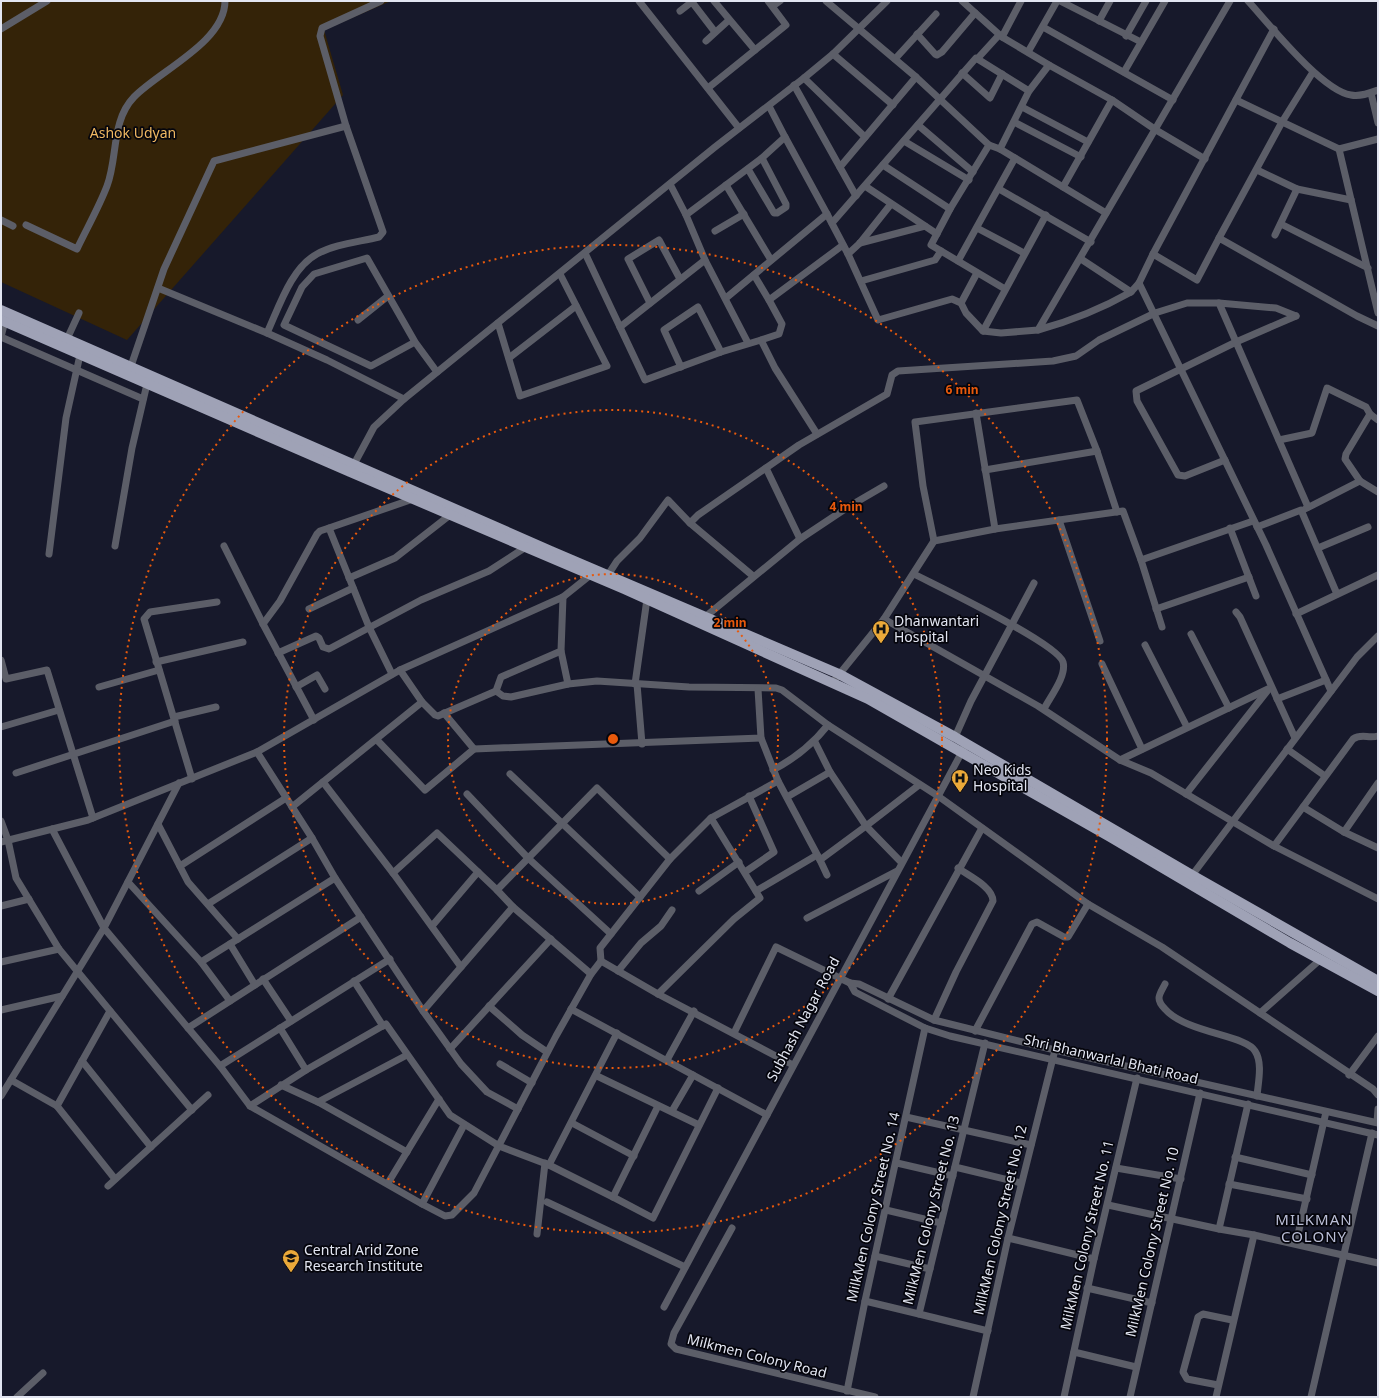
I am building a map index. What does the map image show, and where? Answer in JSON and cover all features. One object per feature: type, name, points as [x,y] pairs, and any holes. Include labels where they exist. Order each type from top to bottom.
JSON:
[{"type":"main road","points":[[1,310],[131,366],[352,468],[450,516],[526,547],[594,572]]},
{"type":"main road","points":[[3,320],[147,384],[352,468],[594,572],[647,599],[836,678],[868,699],[961,753],[1110,837],[1378,980]]},
{"type":"main road","points":[[606,578],[706,617],[957,734],[967,744],[1189,879],[1321,959],[1378,990]]},
{"type":"street","points":[[1,29],[47,1]]},
{"type":"street","points":[[26,225],[77,249],[107,186],[113,164],[117,133],[126,110],[134,98],[198,48],[220,23],[225,1]]},
{"type":"street","points":[[267,333],[296,273],[306,261],[328,249],[378,237],[383,232],[346,126],[320,36],[322,28],[381,1]]},
{"type":"street","points":[[639,1],[739,128]]},
{"type":"street","points":[[714,1],[755,50]]},
{"type":"street","points":[[708,88],[786,25],[771,4],[780,1]]},
{"type":"street","points":[[826,1],[916,77],[989,144],[1000,149],[1106,214]]},
{"type":"street","points":[[352,468],[374,427],[404,399],[739,128],[804,78],[833,54],[887,1]]},
{"type":"street","points":[[962,1],[1000,36],[1112,100],[1156,130],[1205,159]]},
{"type":"street","points":[[832,223],[974,59],[978,58],[1000,36],[1021,1]]},
{"type":"street","points":[[1028,52],[1059,1],[1073,4],[1099,21],[1126,36],[1141,42]]},
{"type":"street","points":[[1099,21],[1110,1]]},
{"type":"street","points":[[1126,36],[1146,1]]},
{"type":"street","points":[[1124,72],[1164,1]]},
{"type":"street","points":[[1038,330],[1081,259],[1230,1]]},
{"type":"street","points":[[1248,1],[1314,72],[1342,93],[1352,96],[1374,92],[1378,123]]},
{"type":"street","points":[[680,11],[692,2],[715,32]]},
{"type":"street","points":[[918,34],[934,54],[938,54],[942,52],[975,13]]},
{"type":"street","points":[[894,59],[936,14]]},
{"type":"street","points":[[706,41],[729,20]]},
{"type":"street","points":[[1043,27],[1173,100]]},
{"type":"street","points":[[769,106],[848,254],[878,320],[952,299],[961,303],[966,313],[983,330],[1001,333],[1038,330],[1085,315],[1108,305],[1131,292],[1139,283],[1153,254],[1274,29]]},
{"type":"street","points":[[833,54],[893,105]]},
{"type":"street","points":[[978,58],[1029,91]]},
{"type":"street","points":[[1000,149],[1029,91],[1049,65]]},
{"type":"street","points":[[1153,254],[1197,280],[1282,122],[1314,72]]},
{"type":"street","points":[[962,73],[990,98],[1002,74]]},
{"type":"street","points":[[840,167],[916,77]]},
{"type":"street","points":[[804,78],[866,137]]},
{"type":"street","points":[[794,85],[856,196]]},
{"type":"street","points":[[1063,187],[1112,100]]},
{"type":"street","points":[[1236,100],[1339,149],[1378,139]]},
{"type":"street","points":[[1022,107],[1088,142]]},
{"type":"street","points":[[1014,122],[1081,157]]},
{"type":"street","points":[[918,125],[973,172]]},
{"type":"street","points":[[131,366],[164,269],[214,161],[346,126]]},
{"type":"street","points":[[686,215],[762,158],[785,137]]},
{"type":"street","points":[[904,141],[969,180]]},
{"type":"street","points":[[989,144],[969,180],[950,209],[931,245],[1005,289]]},
{"type":"street","points":[[1339,149],[1378,313]]},
{"type":"street","points":[[748,169],[774,213],[777,213],[786,207],[786,204],[762,158]]},
{"type":"street","points":[[958,261],[1015,158]]},
{"type":"street","points":[[883,165],[950,209]]},
{"type":"street","points":[[1257,170],[1297,188],[1351,200]]},
{"type":"street","points":[[670,184],[686,215],[705,260],[748,343]]},
{"type":"street","points":[[726,185],[772,260]]},
{"type":"street","points":[[865,186],[937,234]]},
{"type":"street","points":[[1276,236],[1297,188]]},
{"type":"street","points":[[999,189],[1090,242]]},
{"type":"street","points":[[848,254],[860,243],[891,204]]},
{"type":"street","points":[[715,231],[744,214]]},
{"type":"street","points":[[726,298],[827,214]]},
{"type":"street","points":[[983,330],[1046,215]]},
{"type":"street","points":[[1,220],[14,226]]},
{"type":"street","points":[[1281,224],[1368,268]]},
{"type":"street","points":[[860,243],[925,226]]},
{"type":"street","points":[[977,228],[1024,254]]},
{"type":"street","points":[[1219,238],[1357,316],[1378,326]]},
{"type":"street","points":[[650,303],[628,259],[659,240],[680,279]]},
{"type":"street","points":[[769,300],[843,246]]},
{"type":"street","points":[[861,281],[935,260],[941,251]]},
{"type":"street","points":[[585,253],[645,380],[720,352],[779,334],[782,324],[754,275]]},
{"type":"street","points":[[415,342],[371,366],[284,325],[302,287],[314,274],[367,258],[415,342],[437,372]]},
{"type":"street","points":[[1081,259],[1131,292]]},
{"type":"street","points":[[620,327],[705,260]]},
{"type":"street","points":[[961,303],[977,273]]},
{"type":"street","points":[[498,323],[520,396],[607,366],[560,274]]},
{"type":"street","points":[[1139,283],[1225,460],[1331,691]]},
{"type":"street","points":[[158,288],[267,333],[327,360],[404,399]]},
{"type":"street","points":[[358,320],[388,296]]},
{"type":"street","points":[[690,523],[698,515],[817,434],[887,394],[892,375],[898,371],[1053,361],[1076,356],[1099,340],[1154,312],[1187,303],[1219,303],[1276,308],[1296,316],[1236,342],[1136,391],[1137,401],[1178,475],[1184,476],[1225,460]]},
{"type":"street","points":[[1219,303],[1308,507]]},
{"type":"street","points":[[509,358],[576,306]]},
{"type":"street","points":[[681,367],[664,330],[698,307],[720,352]]},
{"type":"street","points":[[67,339],[79,313]]},
{"type":"street","points":[[3,320],[1,337],[143,399]]},
{"type":"street","points":[[761,340],[772,362],[817,434]]},
{"type":"street","points":[[49,554],[66,418],[80,355]]},
{"type":"street","points":[[115,546],[132,448],[147,384]]},
{"type":"street","points":[[1279,440],[1312,433],[1327,388],[1366,407],[1370,414],[1378,420]]},
{"type":"street","points":[[836,678],[884,619],[934,541],[923,486],[915,422],[1077,400],[1097,451],[1117,512]]},
{"type":"street","points":[[976,413],[995,529]]},
{"type":"street","points":[[1370,414],[1346,454],[1346,459],[1360,481],[1378,492]]},
{"type":"street","points":[[985,470],[1097,451]]},
{"type":"street","points":[[766,468],[800,539]]},
{"type":"street","points":[[1141,560],[1230,528],[1255,524],[1301,510],[1360,481]]},
{"type":"street","points":[[706,617],[800,539],[848,507],[884,486]]},
{"type":"street","points":[[263,624],[280,601],[316,534],[320,531],[413,499]]},
{"type":"street","points":[[606,578],[617,561],[640,538],[668,500],[690,523],[754,576]]},
{"type":"street","points":[[934,541],[995,529],[1123,510],[1141,560],[1162,627]]},
{"type":"street","points":[[1301,510],[1337,594]]},
{"type":"street","points":[[349,578],[395,558],[450,516]]},
{"type":"street","points":[[1059,520],[1100,641]]},
{"type":"street","points":[[1318,548],[1368,527]]},
{"type":"street","points":[[329,528],[369,627],[392,674]]},
{"type":"street","points":[[1230,528],[1256,596]]},
{"type":"street","points":[[224,546],[314,720]]},
{"type":"street","points":[[278,653],[316,636],[319,638],[323,647],[329,649],[421,600],[489,571],[526,547]]},
{"type":"street","points":[[4,841],[93,818],[257,752],[392,674],[563,597],[594,572]]},
{"type":"street","points":[[914,574],[1011,625],[1055,651],[1062,661],[1063,668],[1060,679],[1044,709]]},
{"type":"street","points":[[1296,614],[1378,575]]},
{"type":"street","points":[[1156,609],[1249,577]]},
{"type":"street","points":[[957,734],[971,701],[1034,583]]},
{"type":"street","points":[[309,609],[353,588]]},
{"type":"street","points":[[563,597],[561,651],[568,684]]},
{"type":"street","points":[[642,744],[636,684],[647,599]]},
{"type":"street","points":[[192,779],[144,619],[146,614],[217,602]]},
{"type":"street","points":[[1236,612],[1240,617],[1269,688],[1277,699],[1295,738]]},
{"type":"street","points":[[884,619],[1044,709],[1120,760],[1151,773],[1274,846],[1378,899]]},
{"type":"street","points":[[1191,634],[1229,708]]},
{"type":"street","points":[[1189,879],[1357,657],[1378,636]]},
{"type":"street","points":[[156,662],[243,642]]},
{"type":"street","points":[[1145,645],[1187,727]]},
{"type":"street","points":[[400,670],[422,702],[434,715],[438,716],[496,691],[501,677],[561,651]]},
{"type":"street","points":[[1,660],[6,679],[47,670],[93,818]]},
{"type":"street","points":[[1102,664],[1142,749]]},
{"type":"street","points":[[100,688],[159,670]]},
{"type":"street","points":[[296,687],[317,675],[325,689]]},
{"type":"street","points":[[1277,699],[1326,680]]},
{"type":"street","points":[[496,691],[503,696],[511,697],[568,684],[597,681],[636,684],[776,688],[782,690],[828,725],[938,796],[1088,904],[1162,947],[1349,1075],[1373,1089],[1378,1095]]},
{"type":"street","points":[[758,688],[760,738],[778,781],[827,875]]},
{"type":"street","points":[[1120,760],[1269,688]]},
{"type":"street","points":[[1186,794],[1269,688]]},
{"type":"street","points":[[292,807],[377,740],[422,702]]},
{"type":"street","points":[[16,773],[174,719],[216,707]]},
{"type":"street","points":[[1,727],[59,710]]},
{"type":"street","points":[[444,713],[474,749]]},
{"type":"street","points":[[773,770],[794,758],[815,742],[828,725]]},
{"type":"street","points":[[1274,846],[1352,739],[1362,735],[1372,738],[1378,736]]},
{"type":"street","points":[[377,740],[425,790],[474,749],[642,744],[760,738]]},
{"type":"street","points":[[815,742],[830,772],[866,826],[902,862]]},
{"type":"street","name":"Subhash Nagar Road","points":[[664,1307],[897,871],[967,744]]},
{"type":"street","points":[[1287,749],[1325,776]]},
{"type":"street","points":[[257,752],[312,838],[335,878],[450,1049],[461,1064],[487,1092],[518,1109]]},
{"type":"street","points":[[787,797],[830,772]]},
{"type":"street","points":[[510,774],[640,897]]},
{"type":"street","points":[[52,829],[104,928],[220,1066],[250,1106],[445,1216],[455,1213],[474,1193],[547,1052],[591,974],[601,961],[600,948],[610,934],[670,860],[711,818],[778,781]]},
{"type":"street","points":[[323,782],[393,873],[461,967]]},
{"type":"street","points":[[2,1092],[11,1080],[104,928],[179,783]]},
{"type":"street","points":[[1344,832],[1375,795],[1378,783]]},
{"type":"street","points":[[756,891],[819,858],[866,826],[919,785]]},
{"type":"street","points":[[497,890],[597,788],[670,860]]},
{"type":"street","points":[[467,794],[528,858],[610,934]]},
{"type":"street","points":[[745,872],[774,852],[749,796]]},
{"type":"street","points":[[180,866],[286,798]]},
{"type":"street","points":[[1303,807],[1344,832],[1378,848]]},
{"type":"street","points":[[658,994],[734,919],[760,898],[711,818]]},
{"type":"street","points":[[1,821],[4,841],[16,878],[59,949],[192,1110]]},
{"type":"street","points":[[158,824],[188,882],[238,939]]},
{"type":"street","points":[[888,999],[958,868],[982,828]]},
{"type":"street","points":[[393,873],[437,833],[513,907],[591,974]]},
{"type":"street","points":[[208,904],[312,838]]},
{"type":"street","points":[[699,891],[739,862]]},
{"type":"street","points":[[934,1020],[956,972],[993,901],[992,895],[986,888],[958,868]]},
{"type":"street","points":[[807,918],[897,871]]},
{"type":"street","points":[[432,926],[478,872]]},
{"type":"street","points":[[201,962],[335,878]]},
{"type":"street","points":[[128,882],[201,962],[230,1001]]},
{"type":"street","points":[[1,906],[29,899]]},
{"type":"street","points":[[975,1031],[1032,924],[1037,922],[1064,937],[1068,937],[1088,904]]},
{"type":"street","points":[[423,1011],[513,907]]},
{"type":"street","points":[[618,971],[641,942],[661,926],[672,910]]},
{"type":"street","points":[[188,1028],[361,917]]},
{"type":"street","points":[[450,1049],[551,939]]},
{"type":"street","points":[[230,944],[255,985]]},
{"type":"street","name":"Shri Bhanwarlal Bhati Road","points":[[734,1033],[776,947],[850,983],[860,984],[888,999],[934,1020],[1055,1050],[1326,1112],[1377,1122]]},
{"type":"street","points":[[1,962],[59,949]]},
{"type":"street","points":[[220,1066],[390,959]]},
{"type":"street","points":[[1260,1013],[1321,959]]},
{"type":"street","points":[[601,961],[658,994],[694,1011],[793,1065]]},
{"type":"street","points":[[263,979],[291,1021]]},
{"type":"street","points":[[354,981],[383,1026]]},
{"type":"street","name":"Shri Bhanwarlal Bhati Road","points":[[850,983],[855,992],[925,1028],[1375,1134]]},
{"type":"street","points":[[1165,984],[1159,998],[1161,1004],[1168,1013],[1198,1029],[1241,1041],[1250,1045],[1255,1051],[1259,1068],[1257,1096]]},
{"type":"street","points":[[1,1010],[62,996]]},
{"type":"street","points":[[489,1006],[522,1035],[547,1052]]},
{"type":"street","points":[[572,1009],[767,1115]]},
{"type":"street","points":[[57,1106],[110,1011]]},
{"type":"street","points":[[666,1060],[694,1011]]},
{"type":"street","points":[[250,1106],[306,1070],[386,1024],[450,1114],[464,1125],[499,1146],[547,1164],[613,1196],[652,1218],[718,1088]]},
{"type":"street","points":[[280,1028],[306,1070]]},
{"type":"street","name":"MilkMen Colony Street No. 14","points":[[847,1391],[864,1301],[886,1210],[925,1028]]},
{"type":"street","points":[[537,1234],[547,1164],[572,1123],[617,1034]]},
{"type":"street","points":[[1349,1075],[1378,1036]]},
{"type":"street","name":"MilkMen Colony Street No. 13","points":[[984,1043],[964,1131],[918,1314],[988,1331]]},
{"type":"street","name":"MilkMen Colony Street No. 12","points":[[974,1397],[1008,1238],[1055,1050]]},
{"type":"street","points":[[318,1102],[407,1055]]},
{"type":"street","points":[[82,1060],[151,1147]]},
{"type":"street","points":[[500,1064],[532,1083]]},
{"type":"street","points":[[672,1111],[693,1075]]},
{"type":"street","points":[[597,1076],[700,1125]]},
{"type":"street","name":"MilkMen Colony Street No. 11","points":[[1064,1397],[1087,1288],[1108,1205],[1137,1078]]},
{"type":"street","points":[[11,1080],[57,1106],[115,1179]]},
{"type":"street","points":[[282,1085],[318,1102],[407,1152]]},
{"type":"street","name":"MilkMen Colony Street No. 10","points":[[1130,1397],[1172,1220],[1200,1093]]},
{"type":"street","points":[[108,1186],[208,1095]]},
{"type":"street","points":[[388,1183],[439,1099]]},
{"type":"street","points":[[1219,1229],[1248,1104]]},
{"type":"street","points":[[613,1196],[658,1106]]},
{"type":"street","points":[[1377,1122],[1378,1109]]},
{"type":"street","points":[[1296,1244],[1326,1112]]},
{"type":"street","points":[[906,1117],[1031,1145]]},
{"type":"street","points":[[572,1123],[634,1156]]},
{"type":"street","points":[[422,1204],[464,1125]]},
{"type":"street","points":[[1311,1397],[1375,1134]]},
{"type":"street","points":[[1235,1157],[1312,1175]]},
{"type":"street","points":[[896,1163],[953,1176]]},
{"type":"street","points":[[955,1167],[1021,1183]]},
{"type":"street","points":[[1116,1168],[1180,1179]]},
{"type":"street","points":[[1229,1184],[1307,1199]]},
{"type":"street","points":[[547,1202],[685,1267]]},
{"type":"street","points":[[1108,1205],[1172,1220],[1296,1244],[1378,1263]]},
{"type":"street","points":[[886,1210],[941,1223]]},
{"type":"street","name":"Milkmen Colony Road","points":[[732,1228],[674,1333],[670,1344],[676,1349],[875,1397]]},
{"type":"street","points":[[1216,1397],[1232,1320],[1254,1236]]},
{"type":"street","points":[[1008,1238],[1094,1259]]},
{"type":"street","points":[[875,1256],[930,1269]]},
{"type":"street","points":[[1087,1288],[1152,1304]]},
{"type":"street","points":[[864,1301],[918,1314]]},
{"type":"street","points":[[1218,1386],[1187,1379],[1183,1372],[1198,1317],[1203,1314],[1232,1320]]},
{"type":"street","points":[[1074,1352],[1136,1367]]},
{"type":"street","points":[[17,1397],[43,1373]]},
{"type":"green space","name":"Ashok Udyan","points":[[1,1],[391,1],[324,30],[343,95],[127,340],[1,282]]},
{"type":"place","name":"Dhanwantari Hospital","points":[[881,644]]},
{"type":"place","name":"Neo Kids Hospital","points":[[960,793]]},
{"type":"place","name":"Central Arid Zone Research Institute","points":[[291,1273]]},
{"type":"district","name":"MILKMAN COLONY","points":[[1314,1228]]}]
